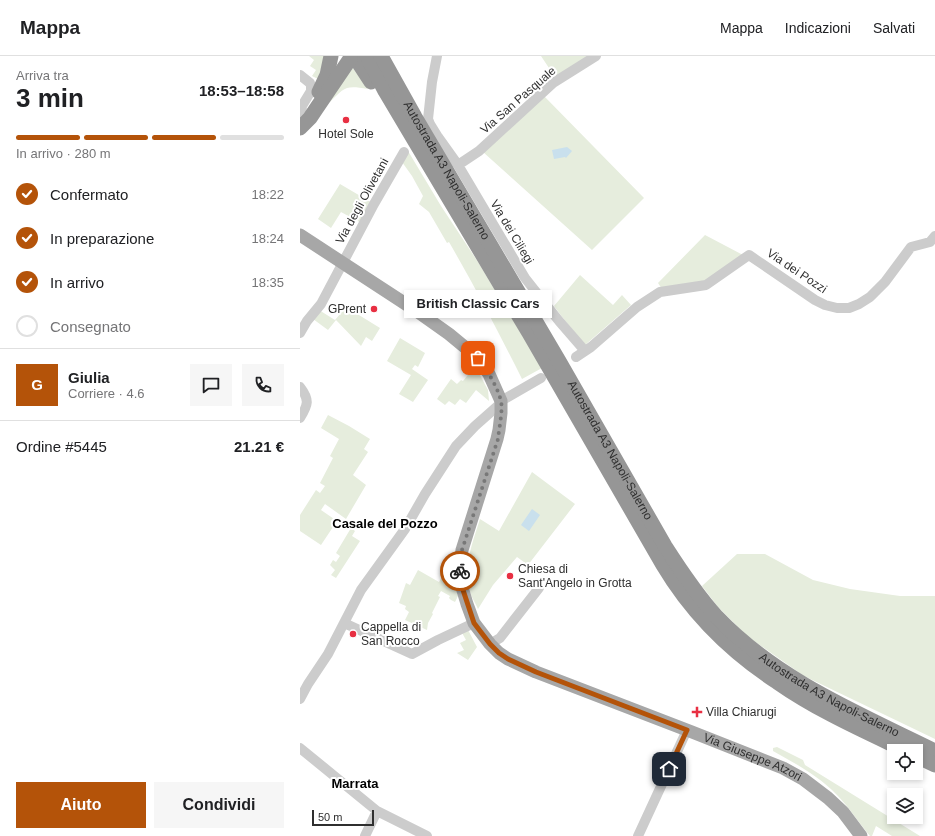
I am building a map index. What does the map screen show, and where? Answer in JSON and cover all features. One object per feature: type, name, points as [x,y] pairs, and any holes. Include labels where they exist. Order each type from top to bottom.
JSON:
[{"type":"highway","points":[[300,121],[324,83],[331,56]]},
{"type":"highway","name":"Autostrada A3 Napoli-Salerno","points":[[367,56],[392,104],[466,227],[669,575],[682,594],[718,636],[776,682],[808,702],[892,744]]},
{"type":"highway","name":"Autostrada A3 Napoli-Salerno","points":[[381,56],[422,119],[665,546],[680,570],[704,602],[727,627],[747,645],[795,679],[828,698],[935,751]]},
{"type":"highway","points":[[393,56],[408,97],[422,119]]},
{"type":"highway","points":[[300,121],[310,118],[352,58],[370,80],[416,157],[466,227]]},
{"type":"highway","points":[[923,759],[935,765]]},
{"type":"main road","name":"Via Giuseppe Atzori","points":[[300,235],[418,312],[467,348],[478,358],[489,374],[501,402],[498,439],[462,550],[460,567],[461,584],[474,623],[490,644],[499,653],[526,668],[783,768],[803,779],[828,798],[843,812],[861,836]]},
{"type":"street","points":[[422,119],[437,56]]},
{"type":"street","name":"Via San Pasquale","points":[[458,165],[479,151],[552,83],[596,56]]},
{"type":"street","points":[[300,74],[310,83],[311,86],[311,91],[302,106],[300,121]]},
{"type":"street","name":"Via dei Ciliegi","points":[[422,119],[430,124],[458,165],[525,278],[585,351]]},
{"type":"street","name":"Via degli Olivetani","points":[[300,333],[304,319],[321,304],[336,277],[342,262],[404,152]]},
{"type":"street","name":"Via dei Pozzi","points":[[576,357],[591,347],[638,307],[660,292],[706,285],[749,255],[815,300],[825,305],[837,308],[849,308],[870,297],[885,282],[911,247],[930,242],[935,236]]},
{"type":"street","points":[[300,699],[328,654],[361,590],[405,529],[425,494],[456,446],[501,402],[541,378]]},
{"type":"street","points":[[300,387],[307,400],[307,406],[300,418]]},
{"type":"street","points":[[490,644],[500,638],[539,588]]},
{"type":"street","points":[[344,623],[412,654],[474,623]]},
{"type":"street","points":[[638,836],[687,730]]},
{"type":"street","points":[[300,748],[377,811],[427,836]]},
{"type":"street","points":[[364,836],[377,811]]},
{"type":"green space","points":[[309,56],[325,56],[318,79],[312,76],[316,70],[310,66],[314,60]]},
{"type":"green space","points":[[541,56],[589,56],[555,77]]},
{"type":"green space","points":[[350,64],[368,89],[354,87],[346,88],[329,103]]},
{"type":"green space","points":[[544,96],[644,198],[592,250],[483,152]]},
{"type":"green space","points":[[408,151],[441,206],[478,262],[542,368],[522,379],[487,310],[449,242],[447,243],[429,212],[419,204],[423,196],[402,162]]},
{"type":"green space","points":[[340,184],[374,204],[363,224],[341,212],[331,228],[318,219]]},
{"type":"green space","points":[[705,235],[743,255],[704,282],[662,289],[658,283]]},
{"type":"green space","points":[[580,275],[613,305],[622,295],[631,305],[585,345],[554,306]]},
{"type":"green space","points":[[346,307],[380,328],[372,341],[366,337],[361,346],[336,320],[328,330],[313,319],[319,310],[335,320]]},
{"type":"green space","points":[[400,338],[425,353],[418,367],[415,365],[412,369],[428,380],[413,402],[399,394],[411,375],[387,361]]},
{"type":"green space","points":[[475,366],[488,390],[489,401],[476,390],[466,403],[460,399],[455,405],[449,401],[445,405],[437,399],[451,379],[457,384],[461,380],[463,381]]},
{"type":"green space","points":[[328,415],[370,439],[364,449],[368,452],[353,475],[366,485],[346,519],[325,504],[321,510],[337,521],[321,545],[300,531],[300,515],[316,490],[320,493],[325,486],[320,483],[333,458],[330,456],[339,439],[321,428]]},
{"type":"green space","points":[[532,472],[575,504],[528,565],[517,557],[493,585],[478,609],[471,595],[467,576],[469,557],[480,519],[499,531]]},
{"type":"green space","points":[[351,528],[355,531],[352,536],[360,541],[336,578],[331,575],[335,570],[330,565],[333,560],[336,562],[340,556],[336,553]]},
{"type":"green space","points":[[737,554],[765,554],[813,580],[850,589],[900,596],[935,596],[935,739],[804,676],[747,636],[718,607],[702,586]]},
{"type":"green space","points":[[418,570],[439,582],[442,577],[455,583],[458,596],[455,602],[449,598],[450,596],[441,591],[438,596],[440,597],[428,623],[427,630],[405,620],[409,612],[405,609],[406,606],[399,603],[406,583],[410,585]]},
{"type":"green space","points":[[467,628],[477,647],[468,660],[457,653],[464,650],[460,643],[466,640],[461,631]]},
{"type":"green space","points":[[777,747],[803,760],[805,765],[887,816],[887,824],[901,824],[920,836],[892,836],[876,826],[872,836],[870,836],[846,805],[830,788],[807,771],[773,751],[773,748]]},
{"type":"water","points":[[567,147],[572,151],[566,158],[554,159],[552,150]]},
{"type":"water","points":[[532,509],[540,515],[529,531],[521,525]]},
{"type":"way so far","points":[[460,571],[462,550],[498,439],[501,413],[501,401],[496,388],[489,374],[478,358]]},
{"type":"place","name":"Hotel Sole","points":[[346,120]]},
{"type":"place","name":"GPrent","points":[[374,309]]},
{"type":"place","name":"British Classic Cars","points":[[478,358]]},
{"type":"place","name":"Chiesa di Sant'Angelo in Grotta","points":[[510,576]]},
{"type":"place","name":"Cappella di San Rocco","points":[[353,634]]},
{"type":"place","name":"Villa Chiarugi","points":[[697,712]]},
{"type":"district","name":"Casale del Pozzo","points":[[385,523]]},
{"type":"district","name":"Marrata","points":[[355,783]]},
{"type":"route","points":[[460,571],[461,584],[474,623],[499,653],[516,664],[687,730],[669,769]]}]
